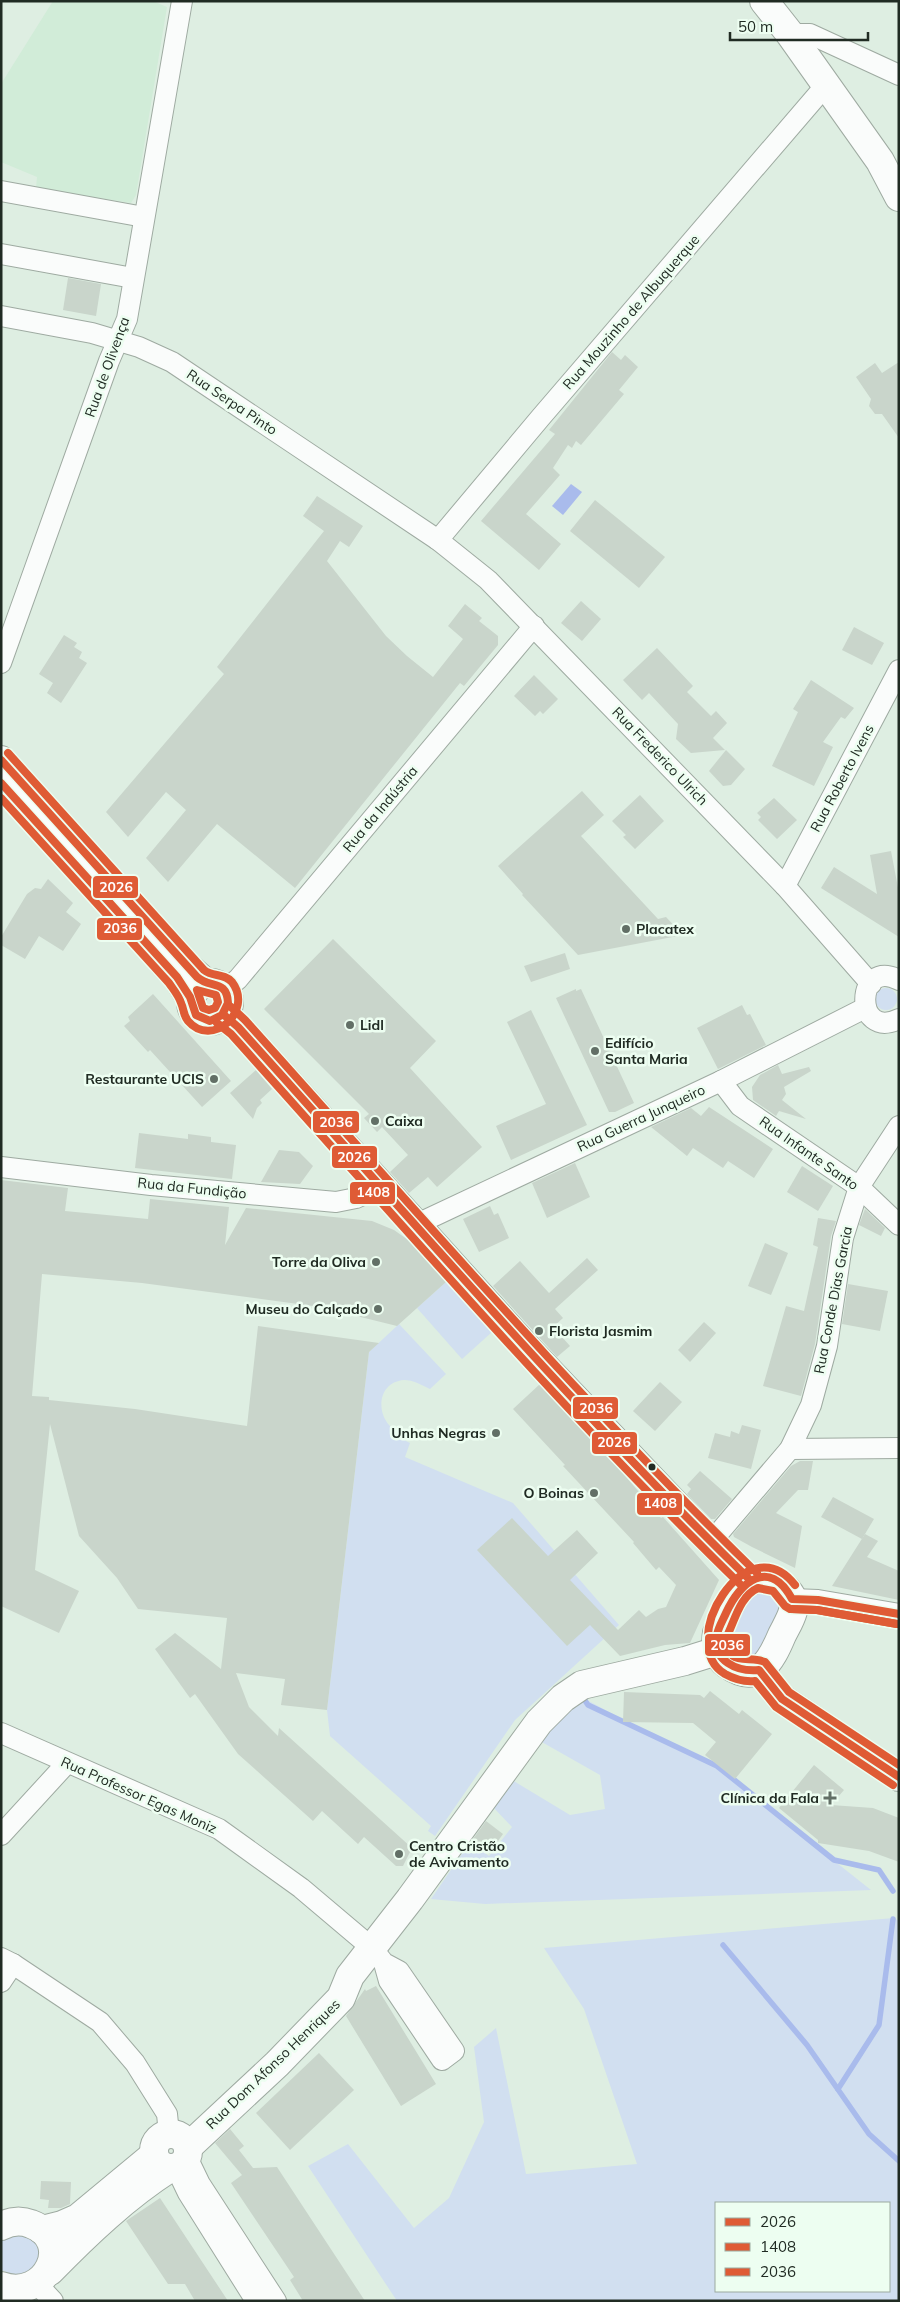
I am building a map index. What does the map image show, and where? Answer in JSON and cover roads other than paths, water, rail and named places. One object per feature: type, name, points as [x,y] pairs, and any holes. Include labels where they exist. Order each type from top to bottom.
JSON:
[{"type":"main road","points":[[764,1],[790,34],[880,161],[899,196]]},
{"type":"main road","points":[[1,760],[189,968],[211,997],[528,1349],[711,1542],[750,1580]]},
{"type":"main road","points":[[1,783],[176,977],[211,997]]},
{"type":"main road","points":[[773,1579],[781,1583],[792,1599],[794,1609],[772,1659],[759,1670],[749,1672],[737,1671],[724,1662],[717,1651],[717,1633],[740,1587],[750,1580],[773,1579]]},
{"type":"main road","name":"Rua Dom Afonso Henriques","points":[[29,2289],[88,2232],[144,2185],[271,2049],[331,1988],[378,1956],[539,1722],[563,1698],[582,1685],[685,1661],[717,1651]]},
{"type":"main road","points":[[759,1670],[782,1699],[899,1777]]},
{"type":"main road","name":"Rua Dom Afonso Henriques","points":[[29,2289],[53,2262],[52,2245],[42,2230],[62,2225],[78,2218],[174,2152]]},
{"type":"main road","points":[[1,2226],[15,2221],[25,2221],[42,2230]]},
{"type":"street","name":"Rua de Olivença","points":[[1,662],[109,361],[127,319],[182,1]]},
{"type":"street","points":[[790,34],[810,34],[899,75]]},
{"type":"street","name":"Rua Mouzinho de Albuquerque","points":[[438,540],[547,409],[826,85]]},
{"type":"street","points":[[1,191],[144,216]]},
{"type":"street","points":[[1,254],[133,278]]},
{"type":"street","name":"Rua Serpa Pinto","points":[[1,316],[92,332],[118,340],[172,362],[438,540]]},
{"type":"street","name":"Rua Frederico Ulrich","points":[[438,540],[488,580],[534,626],[785,886],[871,984]]},
{"type":"street","name":"Rua da Indústria","points":[[211,997],[238,979],[534,626]]},
{"type":"street","name":"Rua Roberto Ivens","points":[[785,886],[899,670]]},
{"type":"street","points":[[899,980],[882,977],[871,984],[864,995],[865,1008],[879,1021],[892,1022],[899,1019]]},
{"type":"street","name":"Rua Guerra Junqueiro","points":[[415,1225],[720,1081],[865,1008]]},
{"type":"street","name":"Rua Infante Santo","points":[[720,1081],[740,1106],[859,1187],[899,1225]]},
{"type":"street","name":"Rua Conde Dias Garcia","points":[[711,1542],[790,1449],[812,1405],[825,1355],[843,1238],[859,1187],[899,1126]]},
{"type":"street","name":"Rua da Fundição","points":[[1,1167],[151,1185],[336,1202],[356,1198],[381,1187]]},
{"type":"street","points":[[790,1449],[899,1448]]},
{"type":"street","points":[[792,1599],[818,1600],[899,1614]]},
{"type":"street","name":"Rua Professor Egas Moniz","points":[[1,1733],[219,1829],[301,1888],[378,1956]]},
{"type":"street","points":[[1,1835],[67,1763]]},
{"type":"street","points":[[1,1982],[7,1961],[100,2022],[135,2063],[167,2114],[174,2152],[188,2193],[256,2301]]},
{"type":"street","points":[[174,2152],[200,2184],[276,2301]]},
{"type":"water","points":[[571,484],[582,492],[563,515],[552,506]]},
{"type":"waterway","points":[[584,1699],[588,1705],[717,1766],[834,1860],[879,1870],[893,1891]]},
{"type":"waterway","points":[[838,2089],[879,2025],[893,1919]]},
{"type":"waterway","points":[[723,1945],[807,2045],[869,2134],[899,2161]]},
{"type":"place","name":"Placatex","points":[[626,929]]},
{"type":"place","name":"Lidl","points":[[350,1025]]},
{"type":"place","name":"Edifício Santa Maria","points":[[595,1051]]},
{"type":"place","name":"Restaurante UCIS","points":[[214,1079]]},
{"type":"place","name":"Caixa","points":[[375,1121]]},
{"type":"place","name":"Torre da Oliva","points":[[376,1262]]},
{"type":"place","name":"Museu do Calçado","points":[[378,1309]]},
{"type":"place","name":"Florista Jasmim","points":[[539,1331]]},
{"type":"place","name":"Unhas Negras","points":[[496,1433]]},
{"type":"place","name":"O Boinas","points":[[594,1493]]},
{"type":"place","name":"Clínica da Fala","points":[[830,1798]]},
{"type":"place","name":"Centro Cristão de Avivamento","points":[[399,1854]]}]
